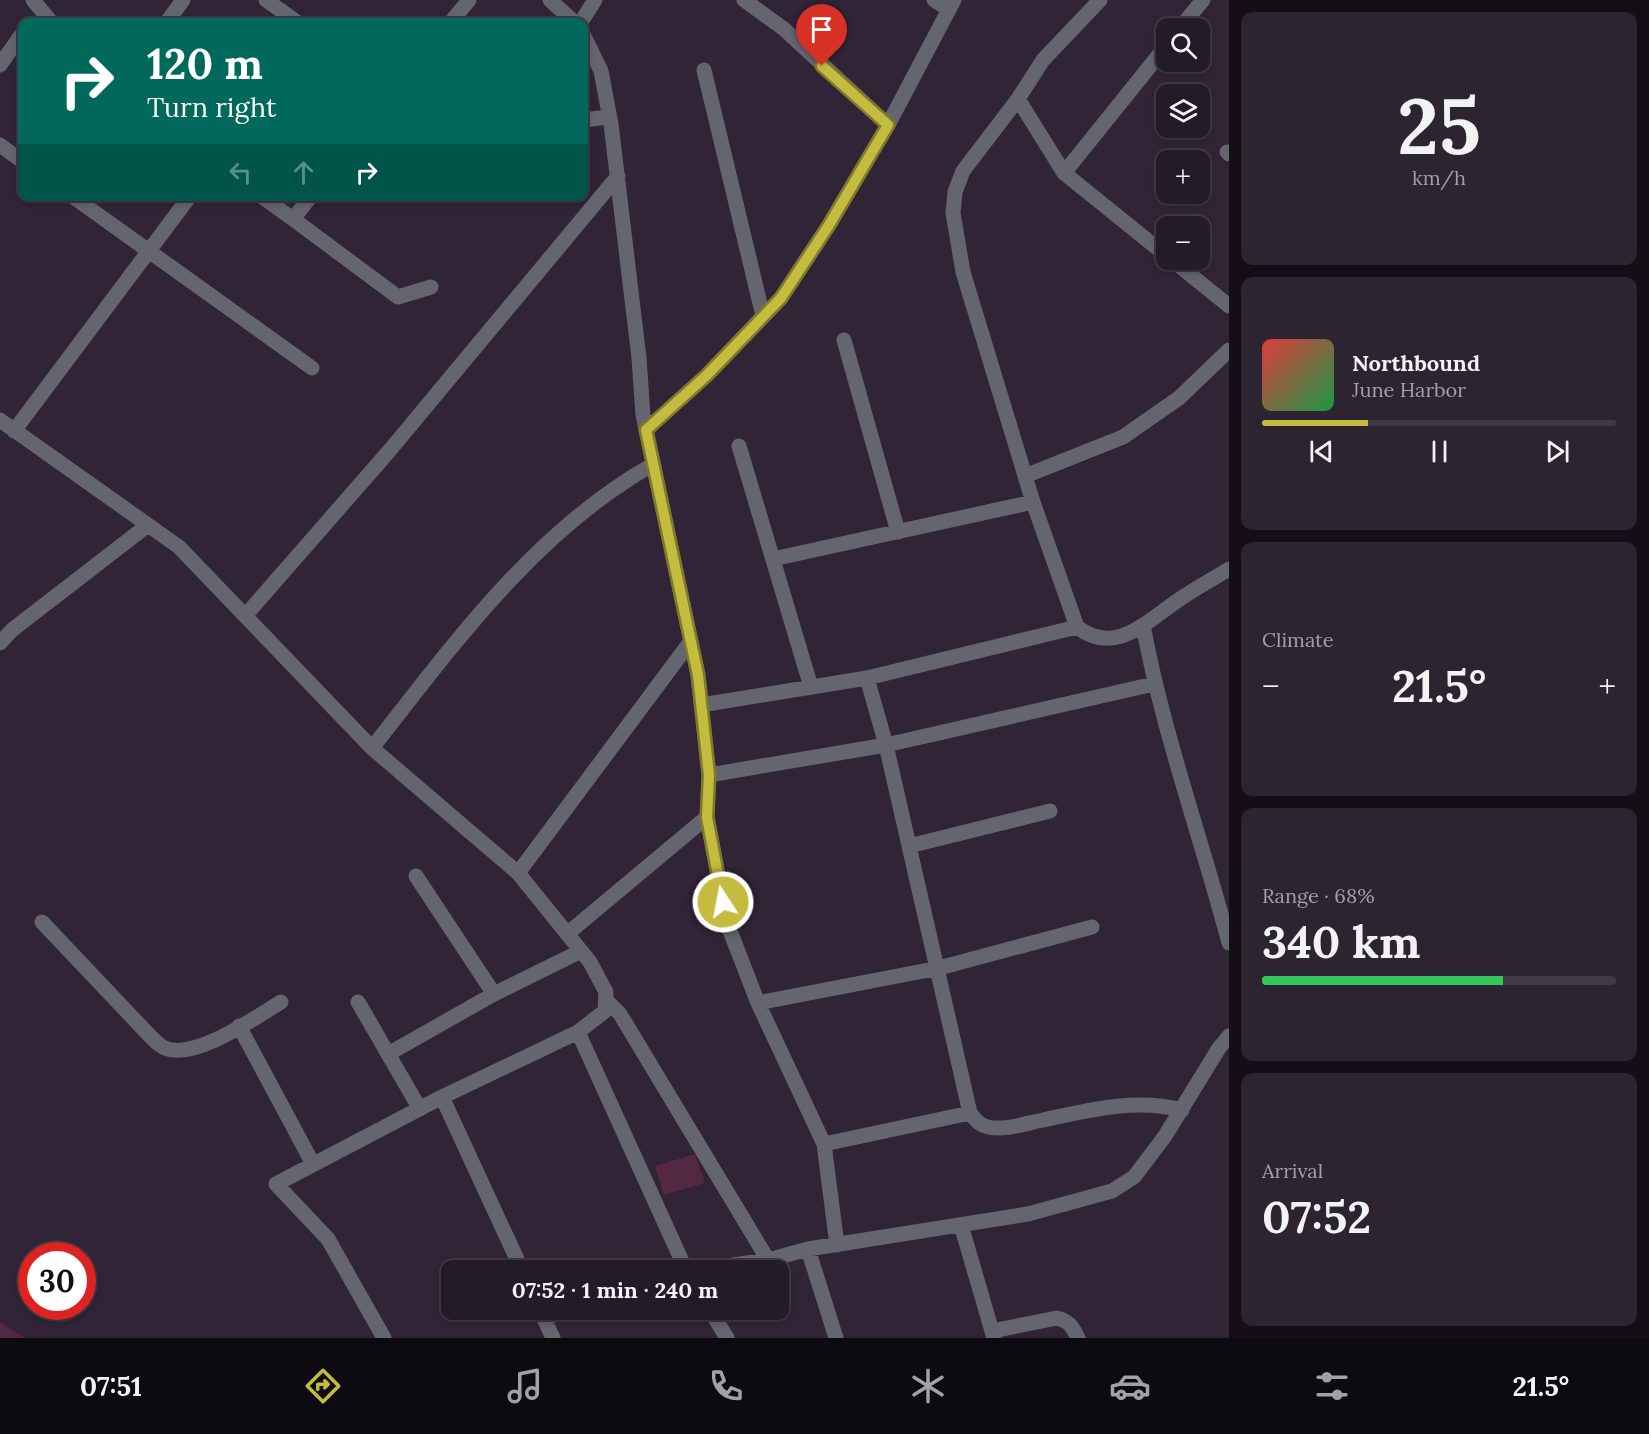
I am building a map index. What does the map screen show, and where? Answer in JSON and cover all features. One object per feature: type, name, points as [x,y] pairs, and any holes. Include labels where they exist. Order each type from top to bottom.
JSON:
[{"type":"street","points":[[169,18],[183,0]]},
{"type":"street","points":[[266,0],[291,18]]},
{"type":"street","points":[[454,18],[469,0]]},
{"type":"street","points":[[550,0],[570,18]]},
{"type":"street","points":[[584,18],[595,0]]},
{"type":"street","points":[[744,0],[784,29],[888,125]]},
{"type":"street","points":[[646,430],[707,375],[781,298],[829,225],[888,125],[951,5],[934,0]]},
{"type":"street","points":[[1100,0],[1043,60],[1018,99],[963,171],[955,192],[952,213],[963,272],[1033,502],[1077,627],[1089,637],[1114,638],[1143,625],[1229,569]]},
{"type":"street","points":[[1188,18],[1203,0]]},
{"type":"street","points":[[37,5],[48,18]]},
{"type":"street","points":[[0,40],[9,52]]},
{"type":"street","points":[[0,65],[18,40]]},
{"type":"street","points":[[588,44],[601,71],[611,124],[646,430],[691,641],[709,775],[707,817],[727,923],[758,1003],[824,1144],[837,1245]]},
{"type":"street","points":[[1064,173],[1156,59]]},
{"type":"street","points":[[704,70],[763,316]]},
{"type":"street","points":[[1018,99],[1064,173],[1156,247]]},
{"type":"street","points":[[588,120],[607,117],[611,124]]},
{"type":"street","points":[[0,145],[18,158]]},
{"type":"street","points":[[245,616],[390,450],[618,176]]},
{"type":"street","points":[[79,201],[312,368]]},
{"type":"street","points":[[14,431],[186,201]]},
{"type":"street","points":[[268,201],[398,297],[431,287]]},
{"type":"street","points":[[293,219],[307,201]]},
{"type":"street","points":[[1184,270],[1229,306]]},
{"type":"street","points":[[844,340],[898,532]]},
{"type":"street","points":[[1025,476],[1123,436],[1179,398],[1229,350]]},
{"type":"street","points":[[0,420],[179,547],[372,747],[518,873],[581,951],[601,982],[607,1001],[620,1014],[768,1260],[808,1249],[1028,1214],[1112,1191],[1134,1177],[1182,1110],[1228,1038]]},
{"type":"street","points":[[739,446],[811,687]]},
{"type":"street","points":[[372,747],[483,608],[524,565],[621,483],[652,465]]},
{"type":"street","points":[[773,560],[1033,502]]},
{"type":"street","points":[[0,643],[12,630],[148,525]]},
{"type":"street","points":[[1143,625],[1154,684],[1205,851],[1229,943]]},
{"type":"street","points":[[700,705],[867,678],[1077,627]]},
{"type":"street","points":[[518,873],[691,641]]},
{"type":"street","points":[[867,678],[886,745],[939,968],[970,1113],[979,1124],[990,1128],[1020,1125],[1104,1108],[1157,1103],[1182,1110]]},
{"type":"street","points":[[709,775],[886,745],[1154,684]]},
{"type":"street","points":[[909,846],[1050,811]]},
{"type":"street","points":[[567,934],[707,817]]},
{"type":"street","points":[[416,876],[494,994]]},
{"type":"street","points":[[42,922],[164,1048],[177,1051],[208,1044],[281,1002]]},
{"type":"street","points":[[758,1003],[939,968],[1092,927]]},
{"type":"street","points":[[388,1053],[494,994],[581,951]]},
{"type":"street","points":[[384,1338],[328,1239],[276,1184],[420,1108],[578,1032],[605,1011],[607,1001]]},
{"type":"street","points":[[358,1002],[420,1108]]},
{"type":"street","points":[[239,1026],[314,1164]]},
{"type":"street","points":[[578,1032],[681,1260]]},
{"type":"street","points":[[442,1097],[517,1260]]},
{"type":"street","points":[[824,1144],[970,1113]]},
{"type":"street","points":[[961,1225],[993,1335],[1057,1318],[1066,1320],[1073,1327],[1078,1338]]},
{"type":"street","points":[[808,1249],[836,1338]]},
{"type":"street","points":[[545,1320],[553,1338]]},
{"type":"street","points":[[716,1320],[727,1338]]},
{"type":"building","points":[[695,1154],[705,1183],[664,1195],[655,1166]]},
{"type":"building","points":[[0,1322],[25,1338],[0,1338]]},
{"type":"route","points":[[723,902],[707,817],[709,775],[698,675],[646,430],[707,375],[781,298],[829,225],[888,125],[822,66]]}]
